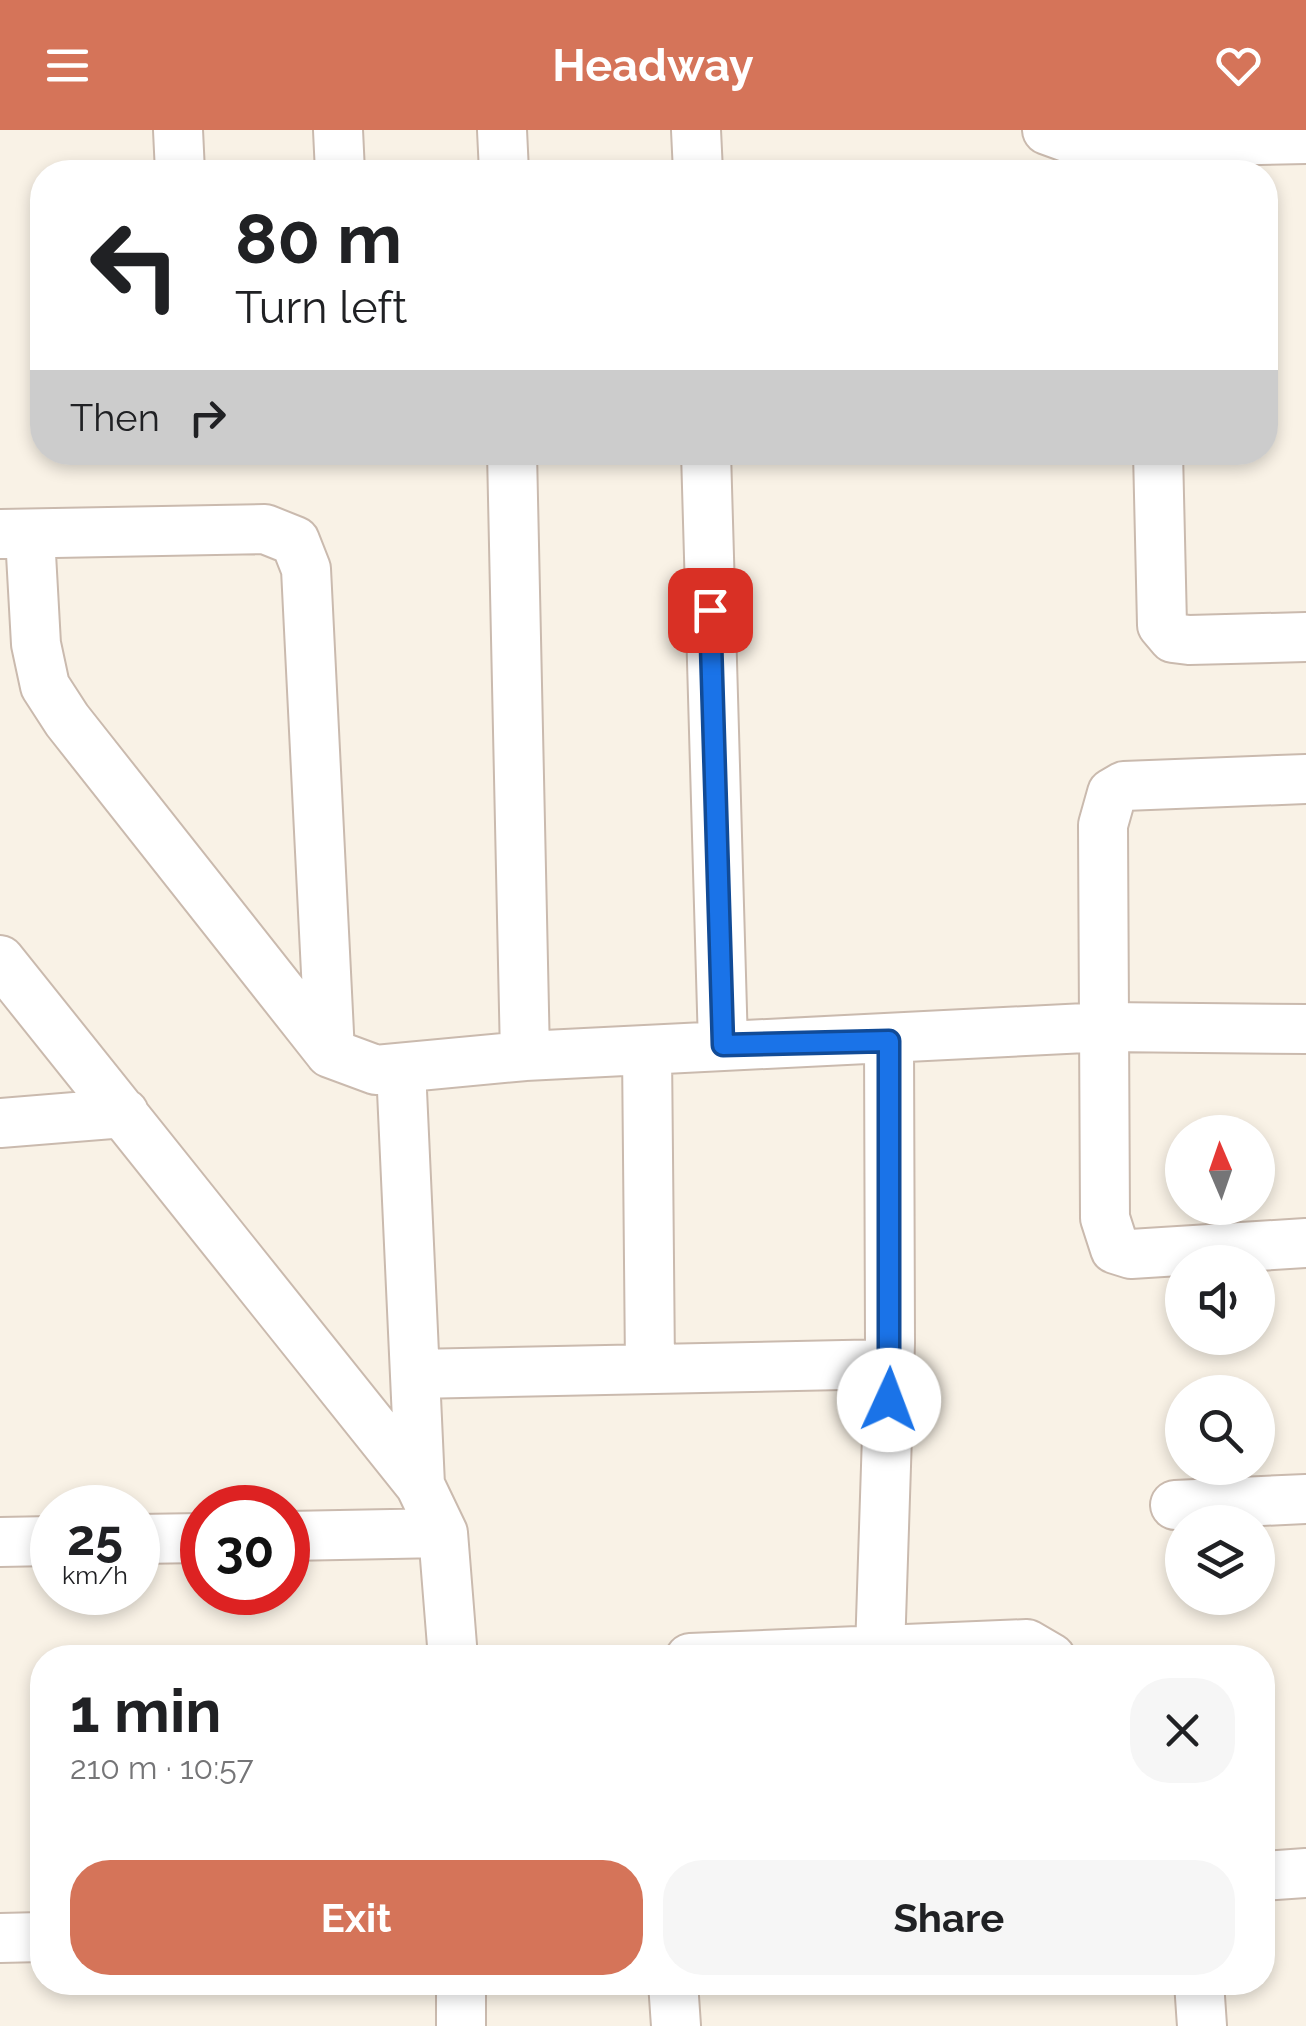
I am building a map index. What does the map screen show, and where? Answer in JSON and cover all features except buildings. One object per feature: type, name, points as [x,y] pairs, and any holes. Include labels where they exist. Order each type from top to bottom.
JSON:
[{"type":"street","points":[[178,130],[179,160]]},
{"type":"street","points":[[338,130],[339,160]]},
{"type":"street","points":[[502,130],[503,160]]},
{"type":"street","points":[[696,130],[697,160]]},
{"type":"street","points":[[1047,130],[1069,138],[1212,135],[1306,139]]},
{"type":"street","points":[[512,465],[525,1056]]},
{"type":"street","points":[[706,465],[723,1045]]},
{"type":"street","points":[[1158,465],[1162,625],[1173,638],[1306,637]]},
{"type":"street","points":[[330,1053],[301,550],[284,533],[265,529],[8,532],[45,686],[78,735],[330,1053],[358,1067],[402,1069],[525,1056],[889,1041],[1106,1027],[1306,1029]]},
{"type":"street","points":[[1306,779],[1124,786],[1112,793],[1103,825],[1105,1218],[1115,1250],[1131,1254],[1306,1243]]},
{"type":"street","points":[[0,960],[420,1485],[442,1533],[451,1645]]},
{"type":"street","points":[[880,1645],[890,1364],[889,1041]]},
{"type":"street","points":[[647,1050],[650,1366]]},
{"type":"street","points":[[402,1069],[420,1485]]},
{"type":"street","points":[[0,1124],[124,1113]]},
{"type":"street","points":[[415,1374],[650,1366],[890,1364]]},
{"type":"street","points":[[1175,1505],[1306,1499]]},
{"type":"street","points":[[310,1536],[442,1533]]},
{"type":"street","points":[[0,1542],[30,1541]]},
{"type":"street","points":[[1275,1875],[1306,1873]]},
{"type":"street","points":[[0,1938],[30,1937]]},
{"type":"street","points":[[461,1995],[461,2026]]},
{"type":"street","points":[[674,1995],[676,2026]]},
{"type":"street","points":[[1199,1995],[1202,2026]]},
{"type":"route","points":[[710,610],[723,1045],[889,1041],[889,1400]]}]
